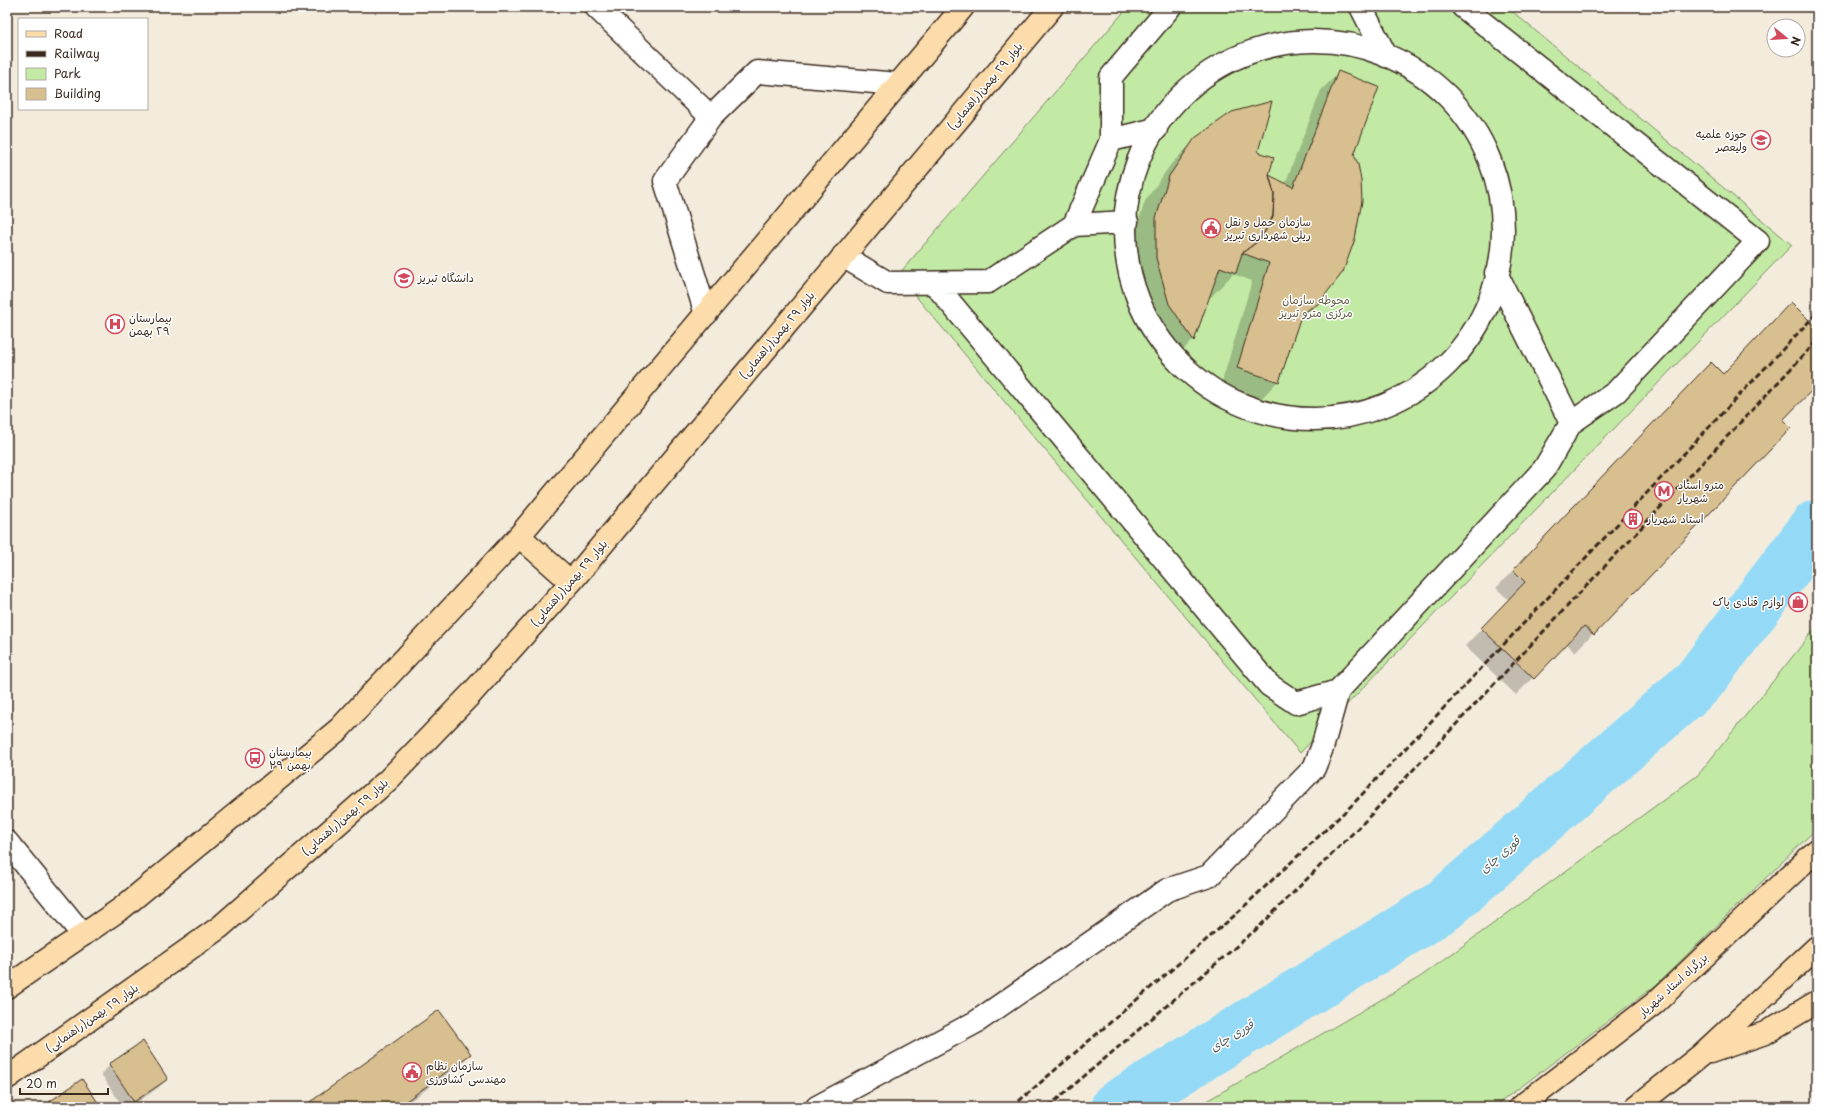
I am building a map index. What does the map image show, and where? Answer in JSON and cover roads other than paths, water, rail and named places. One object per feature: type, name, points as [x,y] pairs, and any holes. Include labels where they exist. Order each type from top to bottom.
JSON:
[{"type":"main road","points":[[7,987],[122,908],[339,729],[519,536],[963,7]]},
{"type":"main road","name":"بلوار ٢٩ بهمن(راهنمایی)","points":[[7,1078],[220,927],[388,780],[472,693],[571,582],[1052,7]]},
{"type":"main road","points":[[519,536],[571,582]]},
{"type":"main road","name":"بزرگراه استاد شهریار","points":[[1520,1107],[1655,1004],[1817,850]]},
{"type":"main road","points":[[1636,1107],[1702,1055],[1817,947]]},
{"type":"main road","points":[[1702,1055],[1765,1033],[1817,1002]]},
{"type":"street","points":[[596,7],[711,116]]},
{"type":"street","points":[[1074,225],[1111,140],[1111,77],[1170,7]]},
{"type":"street","points":[[1361,7],[1386,56]]},
{"type":"street","points":[[816,1107],[976,1022],[1167,890],[1209,876],[1314,768],[1322,748],[1338,691],[1544,469],[1571,423],[1616,392],[1758,241],[1463,7]]},
{"type":"street","points":[[1303,40],[1367,46],[1386,56],[1425,75],[1471,121],[1498,180],[1504,245],[1488,308],[1454,359],[1407,396],[1350,417],[1289,419],[1232,402],[1182,367],[1146,318],[1126,260],[1127,200],[1146,142],[1185,90],[1240,54],[1303,40]]},
{"type":"street","points":[[706,314],[665,181],[711,116],[757,72],[898,84]]},
{"type":"street","points":[[1111,140],[1156,129]]},
{"type":"street","points":[[843,256],[888,283],[988,282],[1074,225],[1127,222]]},
{"type":"street","points":[[1496,274],[1571,423]]},
{"type":"street","points":[[934,283],[1269,685],[1296,703],[1338,691]]},
{"type":"street","points":[[7,842],[82,935]]},
{"type":"waterway","name":"قوری چای","points":[[1117,1107],[1443,906],[1698,682],[1817,526]]},
{"type":"railway","points":[[1012,1107],[1234,916],[1352,805],[1817,313]]},
{"type":"railway","points":[[1048,1107],[1259,927],[1366,820],[1817,341]]},
{"type":"place","name":"حوزه علمیه ولیعصر","points":[[1761,140]]},
{"type":"place","name":"سازمان حمل و نقل ریلی شهرداری تبریز","points":[[1211,228]]},
{"type":"place","name":"دانشگاه تبریز","points":[[404,278]]},
{"type":"place","name":"بیمارستان ٢٩ بهمن","points":[[115,324]]},
{"type":"place","name":"مترو استاد شهریار","points":[[1664,491]]},
{"type":"place","name":"استاد شهریار","points":[[1633,519]]},
{"type":"place","name":"لوازم قنادی پاک","points":[[1798,602]]},
{"type":"place","name":"بیمارستان ۲۹ بهمن","points":[[255,758]]},
{"type":"place","name":"سازمان نظام مهندسی کشاورزی","points":[[412,1072]]},
{"type":"park label","name":"محوطه سازمان مرکزی مترو تبریز","points":[[1316,306]]}]
